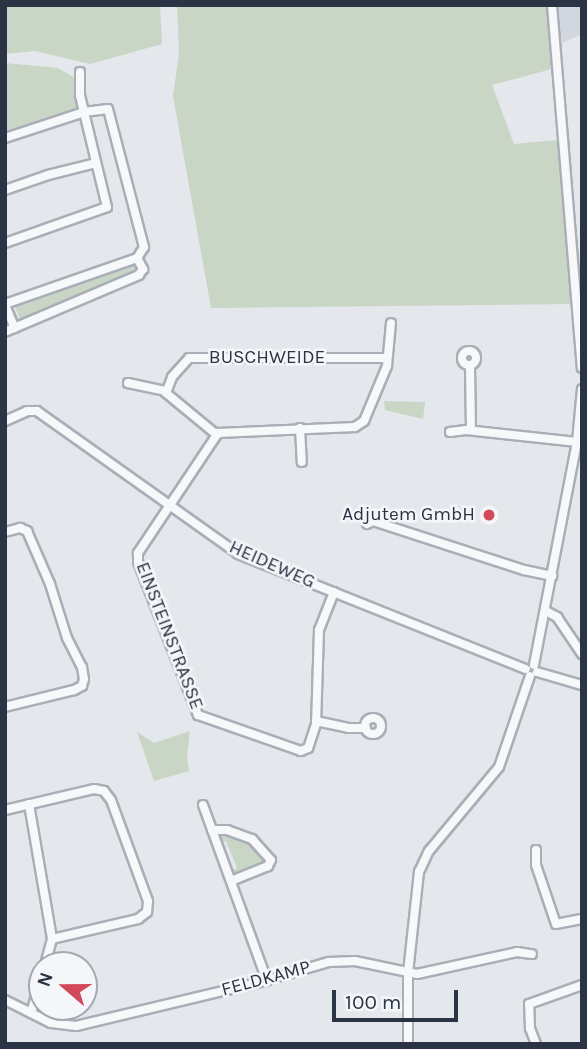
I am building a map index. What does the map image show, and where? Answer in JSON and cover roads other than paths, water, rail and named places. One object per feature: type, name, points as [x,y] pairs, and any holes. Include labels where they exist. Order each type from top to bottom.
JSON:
[{"type":"street","points":[[552,5],[582,368]]},
{"type":"street","points":[[5,243],[105,209],[108,203],[80,95],[80,72]]},
{"type":"street","points":[[5,138],[85,112],[108,109],[144,247],[137,258],[5,304],[15,328]]},
{"type":"street","points":[[5,190],[48,175],[96,163]]},
{"type":"street","points":[[5,332],[142,272],[137,258]]},
{"type":"street","points":[[128,383],[166,391],[217,435],[300,428],[355,427],[363,421],[387,366],[391,323]]},
{"type":"street","name":"BUSCHWEIDE","points":[[166,391],[172,377],[190,358],[386,358]]},
{"type":"street","points":[[470,366],[471,430]]},
{"type":"street","points":[[408,1044],[408,973],[415,895],[422,864],[499,767],[531,671],[546,611],[577,442],[582,389]]},
{"type":"street","name":"HEIDEWEG","points":[[5,421],[30,410],[40,412],[238,554],[531,671],[582,685]]},
{"type":"street","points":[[300,428],[302,462]]},
{"type":"street","points":[[450,432],[471,430],[577,442]]},
{"type":"street","points":[[170,506],[217,435]]},
{"type":"street","name":"EINSTEINSTRASSE","points":[[170,506],[141,546],[137,557],[198,715],[303,751],[309,746],[316,721],[319,630],[334,592]]},
{"type":"street","points":[[367,524],[373,522],[524,570],[552,576]]},
{"type":"street","points":[[5,532],[20,528],[27,530],[84,677],[82,686],[77,690],[6,705]]},
{"type":"street","points":[[546,611],[557,617],[582,654]]},
{"type":"street","points":[[316,721],[348,729],[366,728]]},
{"type":"street","points":[[5,810],[94,789],[106,792],[148,901],[147,912],[138,919],[52,939]]},
{"type":"street","points":[[29,804],[52,939],[49,951]]},
{"type":"street","points":[[203,805],[267,981]]},
{"type":"street","points":[[212,830],[224,829],[252,839],[271,860],[269,865],[231,881]]},
{"type":"street","points":[[536,850],[536,865],[556,924],[582,919]]},
{"type":"street","name":"FELDKAMP","points":[[50,1021],[59,1025],[85,1025],[267,981],[338,960],[408,973],[425,973],[517,952],[532,954]]},
{"type":"street","points":[[536,1044],[530,1028],[529,1004],[582,985]]},
{"type":"street","name":"FELDKAMP","points":[[5,1000],[28,1012]]},
{"type":"place","name":"Adjutem GmbH","points":[[489,515]]}]
